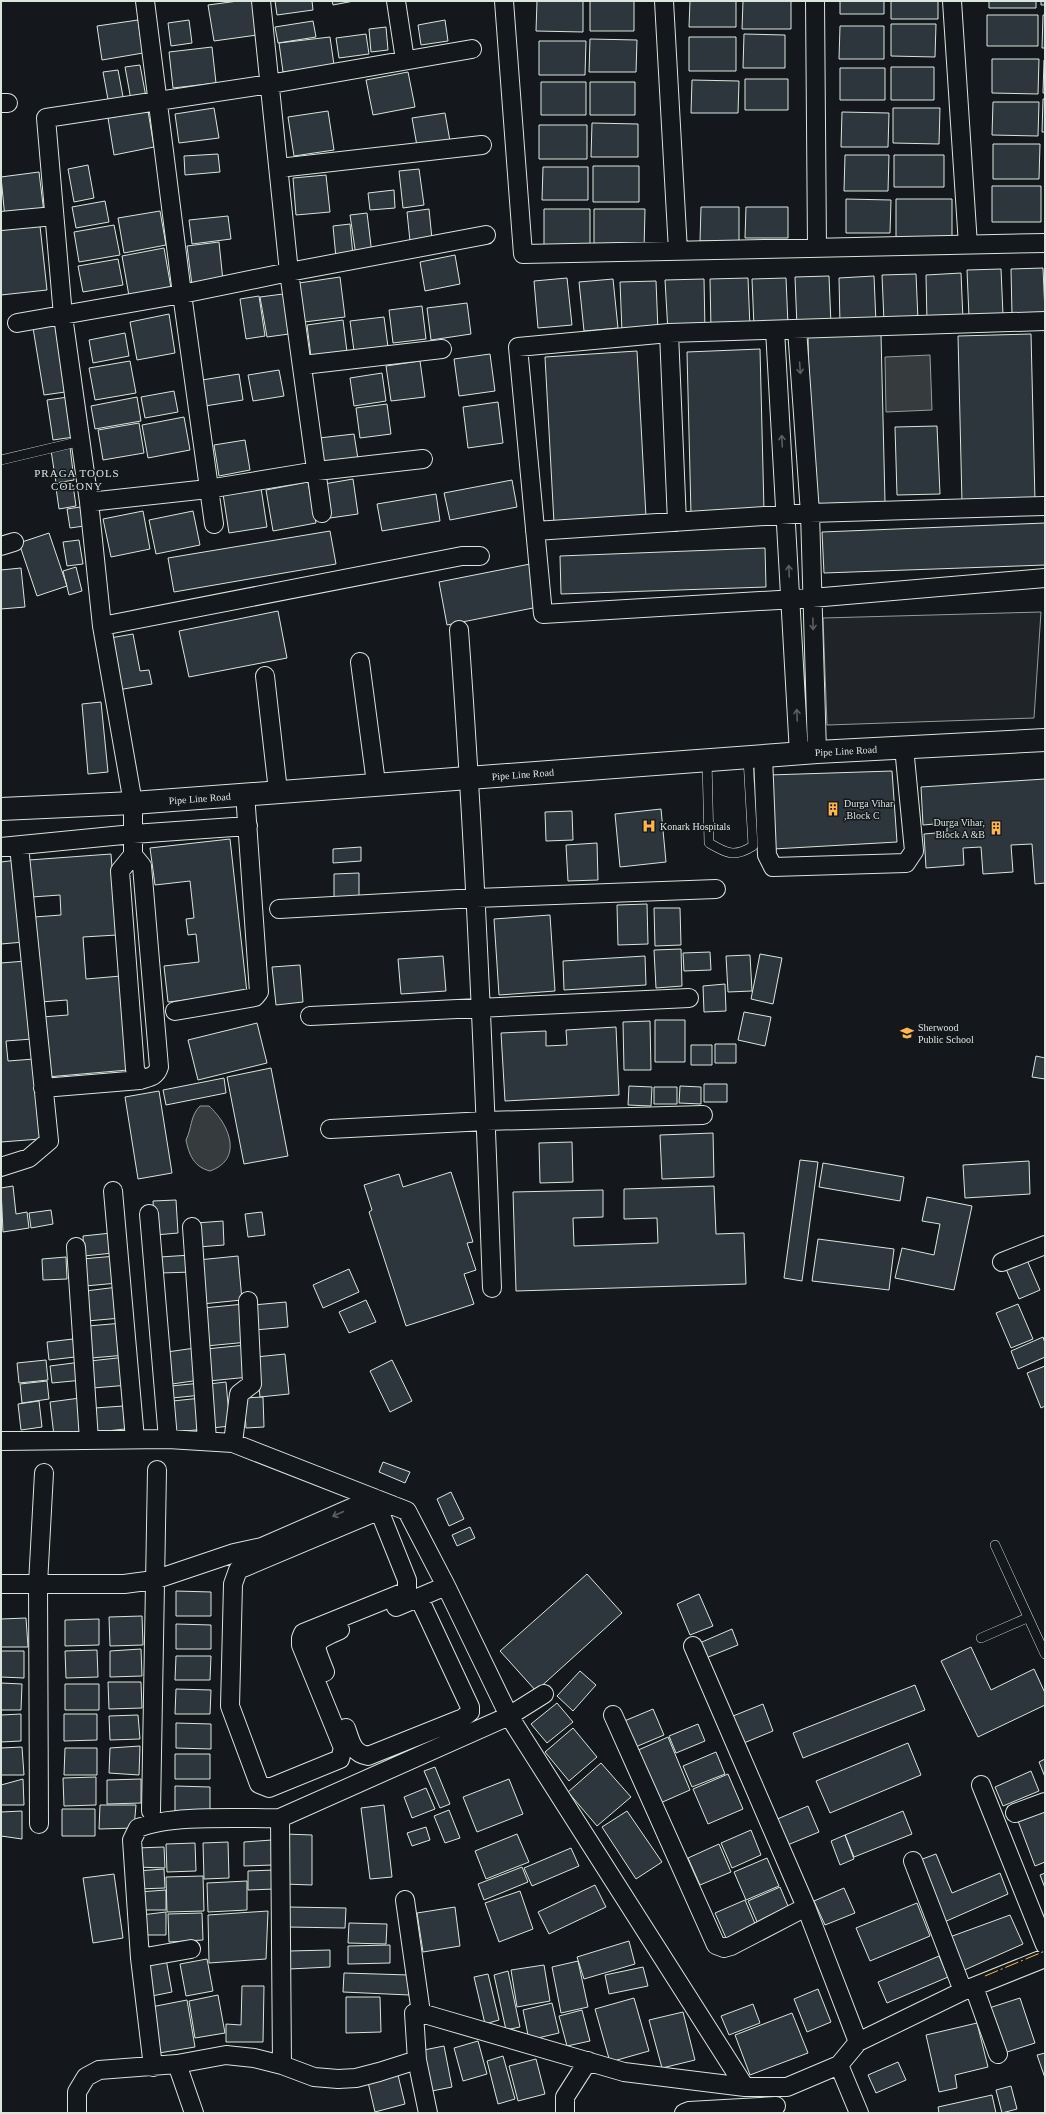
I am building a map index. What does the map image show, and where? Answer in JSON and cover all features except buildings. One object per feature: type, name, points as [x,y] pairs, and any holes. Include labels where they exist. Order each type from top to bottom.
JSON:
[{"type":"street","points":[[145,1],[182,294],[214,524]]},
{"type":"street","points":[[261,1],[289,272],[303,365],[322,513]]},
{"type":"street","points":[[396,1],[405,60]]},
{"type":"street","points":[[504,1],[523,254],[1045,243]]},
{"type":"street","points":[[664,1],[678,251]]},
{"type":"street","points":[[815,1],[817,248]]},
{"type":"street","points":[[952,1],[968,245]]},
{"type":"street","points":[[140,1080],[135,1069],[120,871],[133,855],[133,803],[102,626],[89,502],[63,316],[46,118],[270,84],[472,49]]},
{"type":"street","points":[[279,168],[482,145]]},
{"type":"street","points":[[1,221],[54,216]]},
{"type":"street","points":[[17,323],[182,294],[289,272],[486,235]]},
{"type":"street","points":[[1045,321],[669,334],[518,347],[543,614],[812,598],[1045,578]]},
{"type":"street","points":[[797,329],[810,513],[814,707],[808,753]]},
{"type":"street","points":[[775,330],[790,599],[808,753]]},
{"type":"street","points":[[669,334],[677,522]]},
{"type":"street","points":[[303,365],[442,349]]},
{"type":"street","points":[[89,502],[208,489],[317,471],[422,459]]},
{"type":"street","points":[[535,531],[810,513],[1045,506]]},
{"type":"street","points":[[102,626],[462,556],[480,556]]},
{"type":"street","points":[[459,630],[470,776],[482,1009],[492,1288]]},
{"type":"street","points":[[360,662],[376,783]]},
{"type":"street","points":[[265,676],[278,790]]},
{"type":"street","name":"Pipe Line Road","points":[[1,809],[133,803],[278,790],[470,776],[808,753],[1045,740]]},
{"type":"street","points":[[756,757],[766,855],[773,867],[906,863],[914,851],[904,748]]},
{"type":"street","points":[[175,1011],[255,997],[260,992],[245,793]]},
{"type":"street","points":[[1,847],[133,834],[248,826]]},
{"type":"street","points":[[1,1167],[29,1158],[49,1141],[19,846]]},
{"type":"street","points":[[44,1088],[140,1080],[154,1076],[158,1073],[159,1067],[142,866],[133,855]]},
{"type":"street","points":[[279,909],[476,898],[716,889]]},
{"type":"street","points":[[310,1016],[689,998]]},
{"type":"street","points":[[330,1129],[486,1121],[703,1115]]},
{"type":"street","points":[[113,1191],[135,1439]]},
{"type":"street","points":[[149,1214],[168,1438]]},
{"type":"street","points":[[192,1228],[207,1440]]},
{"type":"street","points":[[1002,1262],[1045,1245]]},
{"type":"street","points":[[76,1246],[89,1440]]},
{"type":"street","points":[[233,1443],[239,1394],[252,1384],[248,1301]]},
{"type":"street","points":[[1,1441],[168,1438],[233,1443],[382,1506],[446,1586],[509,1716],[744,2087]]},
{"type":"street","points":[[151,1811],[154,1580],[158,1470]]},
{"type":"street","points":[[39,1824],[38,1584],[44,1473]]},
{"type":"street","points":[[382,1506],[407,1580],[407,1591],[303,1633],[301,1638],[302,1645],[343,1754],[340,1759],[269,1788],[264,1788],[259,1784],[230,1706],[233,1584],[236,1574],[238,1570],[382,1506]]},
{"type":"street","points":[[1,1584],[124,1584],[154,1580],[234,1553],[262,1547],[382,1506]]},
{"type":"street","points":[[446,1586],[320,1639],[317,1643],[316,1650],[355,1750],[359,1754],[368,1756],[471,1723],[509,1716],[544,1694]]},
{"type":"street","points":[[419,1598],[470,1707],[471,1723]]},
{"type":"street","points":[[693,1646],[806,1907],[858,2042]]},
{"type":"street","points":[[614,1715],[716,1945],[724,1948],[731,1946],[806,1907]]},
{"type":"street","points":[[153,2067],[140,1958],[132,1840],[138,1828],[151,1823],[184,1820],[280,1818],[471,1723]]},
{"type":"street","points":[[981,1785],[1045,1945]]},
{"type":"street","points":[[1015,1813],[1045,1802]]},
{"type":"street","points":[[280,1818],[282,2065]]},
{"type":"street","points":[[913,1861],[998,2054]]},
{"type":"street","points":[[405,1900],[421,2013]]},
{"type":"street","points":[[140,1958],[191,1949]]},
{"type":"street","points":[[428,2113],[417,2060],[414,2013],[421,2013],[624,2072],[744,2087],[787,2087],[839,2065],[858,2042],[969,1989],[1045,1958]]},
{"type":"street","points":[[77,2113],[77,2092],[86,2077],[99,2070],[153,2067],[226,2055],[254,2058],[282,2065],[314,2077],[338,2079],[356,2078],[417,2060]]},
{"type":"street","points":[[565,2113],[565,2097],[572,2082],[588,2061]]},
{"type":"street","points":[[177,2064],[194,2113]]},
{"type":"street","points":[[839,2065],[859,2113]]},
{"type":"street","points":[[684,2113],[689,2111],[777,2110],[767,2087]]},
{"type":"lane","points":[[1,460],[81,441]]},
{"type":"lane","points":[[707,760],[709,842],[726,853],[743,853],[753,846],[756,757]]},
{"type":"lane","points":[[995,1545],[1027,1618],[1045,1654]]},
{"type":"lane","points":[[982,1638],[1027,1618]]},
{"type":"shaded area","points":[[930,355],[932,410],[886,412],[885,357]]},
{"type":"shaded area","points":[[1041,612],[1034,718],[827,725],[823,618]]},
{"type":"shaded area","points":[[200,1106],[209,1106],[216,1113],[227,1131],[230,1141],[230,1150],[227,1158],[221,1166],[210,1171],[200,1167],[193,1160],[186,1140],[194,1114]]},
{"type":"power","points":[[985,1976],[1045,1951]]},
{"type":"place","name":"Durga Vihar ,Block C","points":[[833,809]]},
{"type":"place","name":"Konark Hospitals","points":[[649,826]]},
{"type":"place","name":"Durga Vihar, Block A &B","points":[[996,828]]},
{"type":"place","name":"Sherwood Public School","points":[[907,1033]]},
{"type":"district","name":"PRAGA TOOLS COLONY","points":[[77,479]]}]
